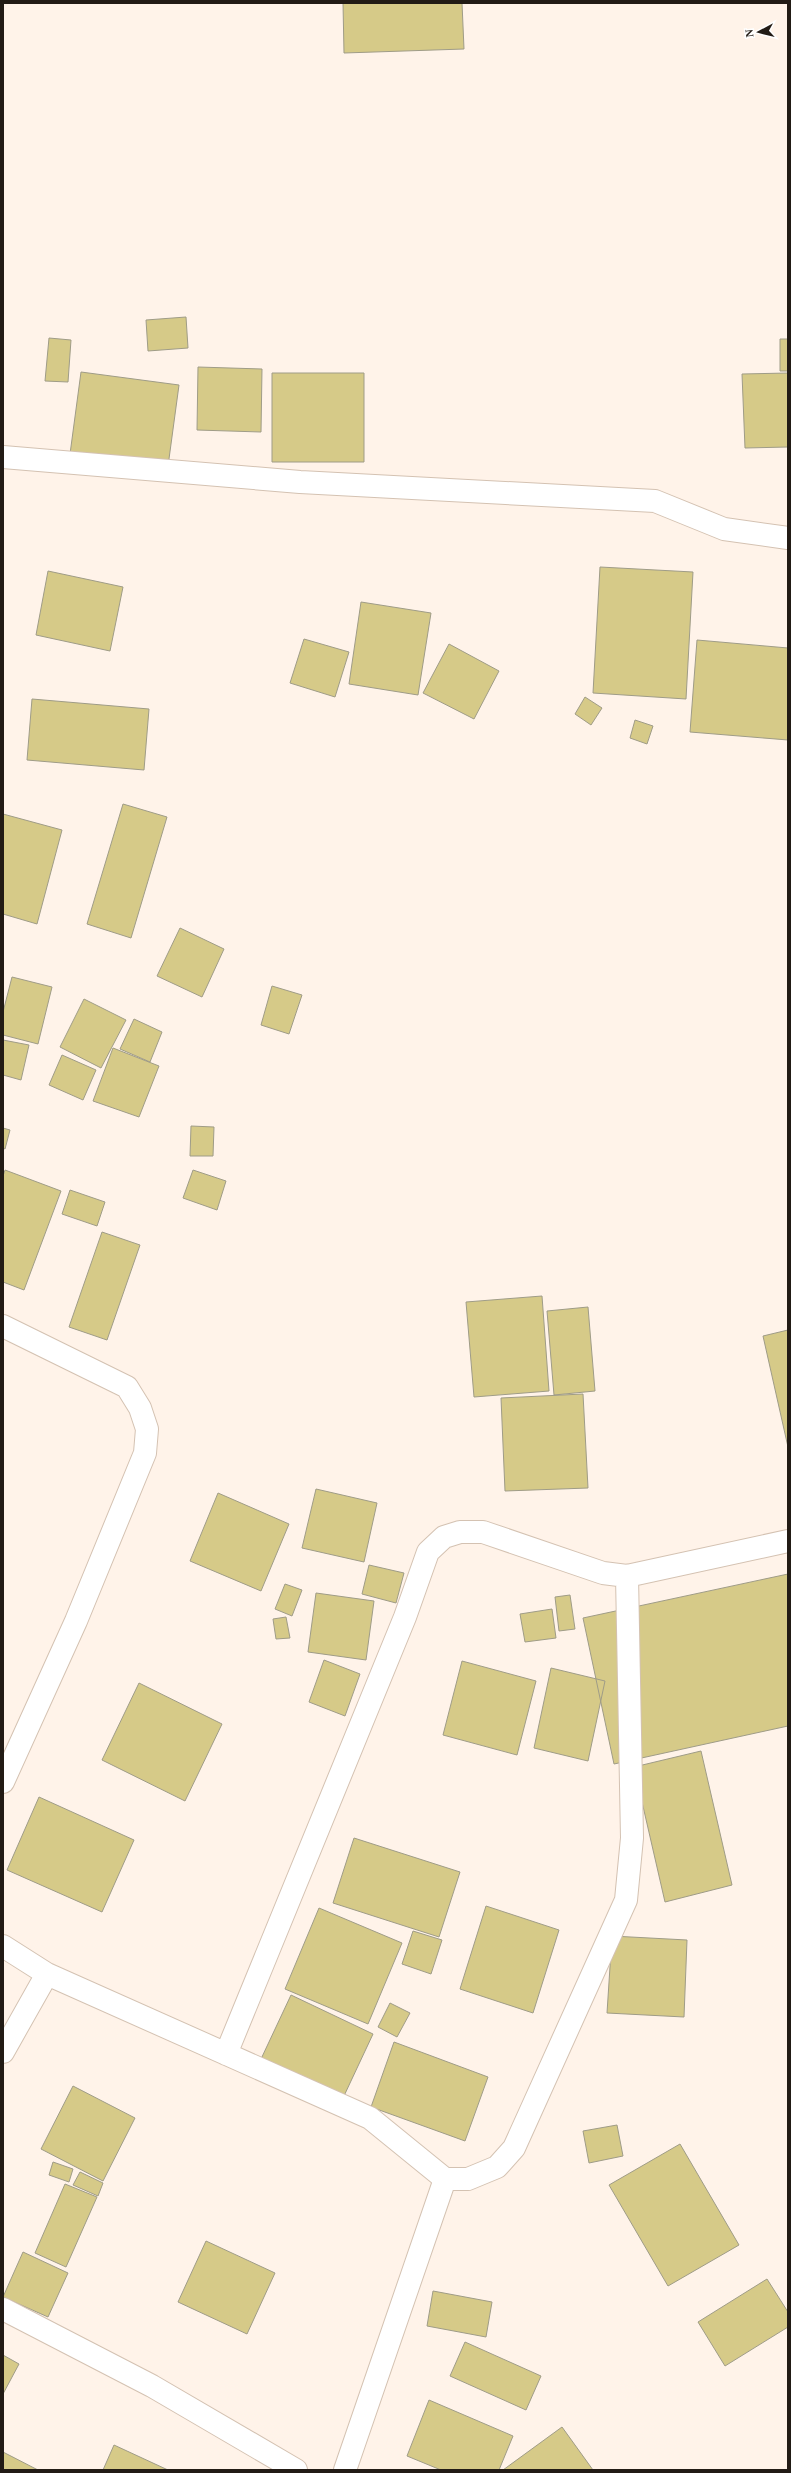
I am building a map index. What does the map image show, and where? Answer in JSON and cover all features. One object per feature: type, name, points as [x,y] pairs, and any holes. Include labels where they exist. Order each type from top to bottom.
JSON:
[{"type":"street","points":[[3,457],[300,482],[655,501],[724,529],[788,538]]},
{"type":"street","points":[[3,1326],[127,1387],[140,1408],[147,1429],[145,1453],[76,1621],[3,1782]]},
{"type":"street","points":[[226,2054],[405,1617],[428,1552],[444,1537],[460,1532],[483,1532],[603,1573],[627,1576],[788,1541]]},
{"type":"street","points":[[3,1946],[47,1974],[370,2118],[445,2179],[468,2179],[497,2167],[514,2148],[626,1900],[632,1838],[627,1576]]},
{"type":"street","points":[[3,2052],[47,1974]]},
{"type":"street","points":[[345,2470],[445,2179]]},
{"type":"street","points":[[3,2309],[152,2386],[296,2470]]},
{"type":"building","points":[[343,3],[462,3],[464,49],[344,53]]},
{"type":"building","points":[[186,317],[188,348],[148,351],[146,320]]},
{"type":"building","points":[[49,338],[71,340],[68,382],[45,381]]},
{"type":"building","points":[[780,339],[788,339],[788,371],[780,371]]},
{"type":"building","points":[[198,367],[262,369],[261,432],[197,430]]},
{"type":"building","points":[[81,372],[179,385],[166,481],[68,469]]},
{"type":"building","points":[[272,373],[364,373],[364,462],[272,462]]},
{"type":"building","points":[[788,373],[788,447],[745,448],[742,374]]},
{"type":"building","points":[[600,567],[693,572],[686,699],[593,693]]},
{"type":"building","points":[[48,571],[123,587],[110,651],[36,635]]},
{"type":"building","points":[[361,602],[431,613],[418,695],[349,684]]},
{"type":"building","points":[[304,639],[349,652],[335,697],[290,683]]},
{"type":"building","points":[[697,640],[788,648],[788,740],[690,732]]},
{"type":"building","points":[[449,644],[499,671],[474,719],[423,693]]},
{"type":"building","points":[[585,697],[602,708],[591,725],[575,714]]},
{"type":"building","points":[[32,699],[149,709],[144,770],[27,760]]},
{"type":"building","points":[[635,720],[653,726],[647,744],[630,738]]},
{"type":"building","points":[[123,804],[167,817],[131,938],[87,924]]},
{"type":"building","points":[[3,814],[62,830],[37,924],[3,914]]},
{"type":"building","points":[[180,928],[224,949],[202,997],[157,976]]},
{"type":"building","points":[[12,977],[52,987],[38,1044],[3,1035],[3,1012]]},
{"type":"building","points":[[272,986],[302,995],[289,1034],[261,1025]]},
{"type":"building","points":[[84,999],[126,1020],[101,1068],[60,1047]]},
{"type":"building","points":[[134,1019],[162,1032],[150,1062],[120,1049]]},
{"type":"building","points":[[3,1040],[29,1045],[21,1080],[3,1075]]},
{"type":"building","points":[[113,1048],[159,1066],[139,1117],[93,1101]]},
{"type":"building","points":[[62,1055],[96,1070],[83,1100],[49,1085]]},
{"type":"building","points":[[191,1126],[214,1127],[213,1156],[190,1156]]},
{"type":"building","points":[[3,1128],[10,1130],[5,1149],[3,1148]]},
{"type":"building","points":[[5,1170],[61,1191],[24,1290],[3,1282],[3,1176]]},
{"type":"building","points":[[193,1170],[226,1181],[217,1210],[183,1198]]},
{"type":"building","points":[[70,1190],[105,1202],[97,1226],[62,1214]]},
{"type":"building","points":[[102,1232],[140,1245],[107,1340],[69,1327]]},
{"type":"building","points":[[542,1296],[549,1391],[474,1397],[466,1302]]},
{"type":"building","points":[[588,1307],[595,1391],[554,1395],[547,1311]]},
{"type":"building","points":[[788,1330],[788,1447],[763,1336]]},
{"type":"building","points":[[583,1394],[588,1488],[505,1491],[501,1398]]},
{"type":"building","points":[[316,1489],[377,1503],[364,1562],[302,1548]]},
{"type":"building","points":[[218,1493],[289,1524],[261,1591],[190,1561]]},
{"type":"building","points":[[369,1565],[404,1573],[396,1603],[362,1594]]},
{"type":"building","points":[[788,1574],[788,1726],[614,1764],[583,1618]]},
{"type":"building","points":[[285,1584],[302,1590],[292,1616],[275,1609]]},
{"type":"building","points":[[316,1593],[374,1601],[366,1660],[308,1652]]},
{"type":"building","points":[[570,1595],[575,1629],[559,1631],[555,1597]]},
{"type":"building","points":[[552,1609],[556,1638],[525,1642],[520,1614]]},
{"type":"building","points":[[286,1617],[290,1638],[276,1639],[273,1619]]},
{"type":"building","points":[[324,1660],[360,1674],[345,1716],[309,1702]]},
{"type":"building","points":[[462,1661],[536,1681],[517,1755],[443,1735]]},
{"type":"building","points":[[551,1668],[605,1681],[588,1761],[534,1748]]},
{"type":"building","points":[[139,1683],[222,1724],[185,1801],[102,1760]]},
{"type":"building","points":[[701,1751],[732,1885],[665,1902],[634,1767]]},
{"type":"building","points":[[39,1797],[134,1840],[102,1912],[7,1870]]},
{"type":"building","points":[[354,1838],[460,1872],[439,1937],[333,1903]]},
{"type":"building","points":[[486,1906],[559,1930],[533,2013],[460,1989]]},
{"type":"building","points":[[319,1908],[402,1943],[368,2024],[285,1989]]},
{"type":"building","points":[[413,1931],[442,1940],[431,1974],[402,1964]]},
{"type":"building","points":[[612,1936],[687,1940],[684,2017],[607,2013]]},
{"type":"building","points":[[291,1995],[373,2034],[343,2098],[261,2059]]},
{"type":"building","points":[[390,2003],[410,2013],[397,2037],[378,2027]]},
{"type":"building","points":[[394,2042],[488,2077],[465,2141],[371,2107]]},
{"type":"building","points":[[73,2086],[135,2118],[103,2181],[41,2149]]},
{"type":"building","points":[[617,2125],[623,2156],[589,2163],[583,2131]]},
{"type":"building","points":[[680,2144],[739,2245],[668,2286],[609,2185]]},
{"type":"building","points":[[53,2162],[73,2169],[69,2182],[49,2175]]},
{"type":"building","points":[[80,2172],[103,2183],[98,2196],[73,2185]]},
{"type":"building","points":[[65,2184],[97,2197],[66,2267],[35,2253]]},
{"type":"building","points":[[206,2241],[275,2273],[247,2334],[178,2302]]},
{"type":"building","points":[[23,2252],[68,2273],[48,2317],[3,2297]]},
{"type":"building","points":[[767,2279],[788,2312],[788,2327],[725,2366],[698,2322]]},
{"type":"building","points":[[433,2291],[492,2302],[486,2337],[427,2326]]},
{"type":"building","points":[[465,2342],[541,2376],[526,2410],[450,2376]]},
{"type":"building","points":[[3,2355],[19,2364],[3,2394]]},
{"type":"building","points":[[429,2400],[513,2436],[499,2470],[441,2470],[407,2456]]},
{"type":"building","points":[[562,2427],[593,2470],[503,2470]]},
{"type":"building","points":[[114,2445],[168,2470],[103,2470]]},
{"type":"building","points":[[3,2452],[38,2470],[3,2470]]}]
